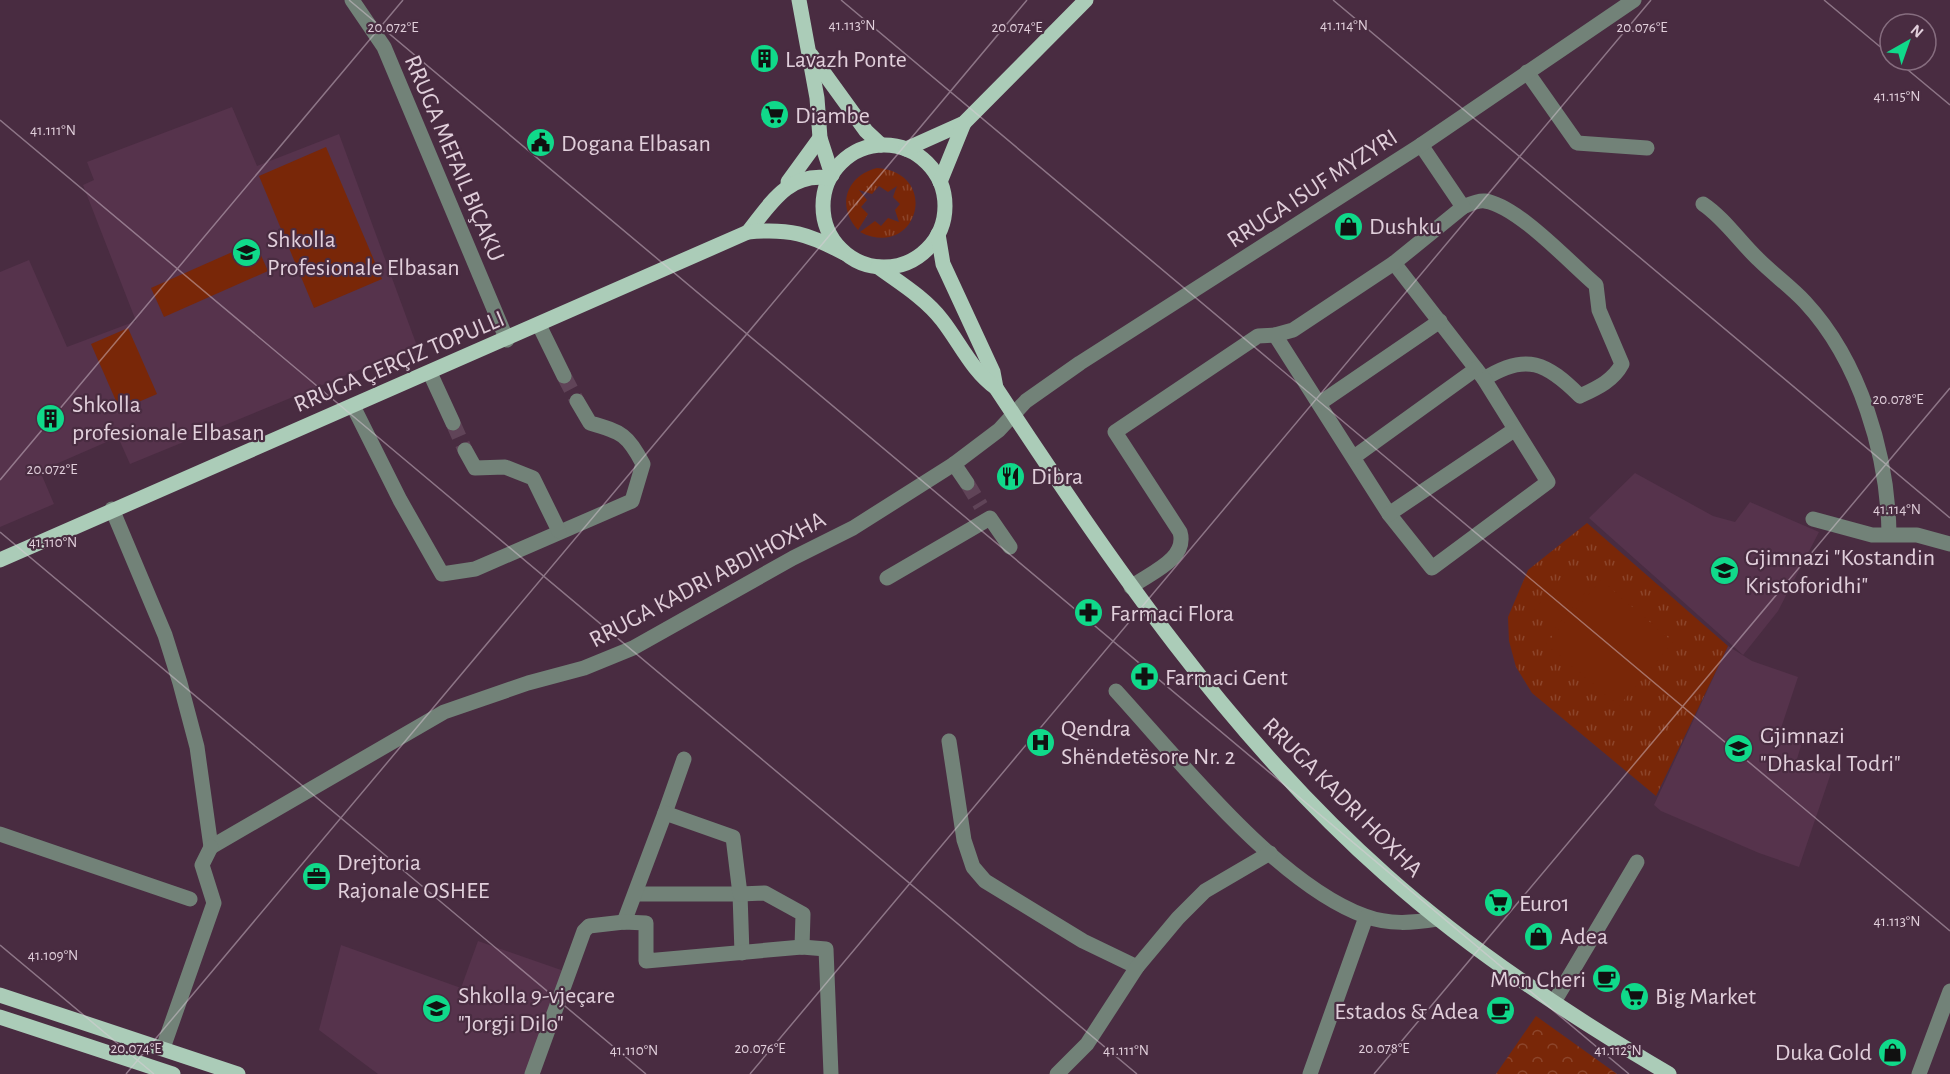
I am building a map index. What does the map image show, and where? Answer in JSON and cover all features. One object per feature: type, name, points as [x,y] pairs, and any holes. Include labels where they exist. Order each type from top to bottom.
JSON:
[{"type":"main road","points":[[906,149],[964,123],[1086,0]]},
{"type":"main road","points":[[800,4],[809,52],[820,138],[830,176],[822,210],[833,241],[844,253]]},
{"type":"main road","points":[[809,52],[866,131],[881,145]]},
{"type":"main road","points":[[940,182],[964,123]]},
{"type":"main road","points":[[748,232],[804,163],[820,138]]},
{"type":"main road","points":[[748,232],[777,229],[801,233],[860,263],[878,267],[896,267],[913,260],[928,249],[938,234],[944,217],[945,202],[940,182],[927,162],[906,149],[881,145],[851,154],[830,176],[803,178],[781,190]]},
{"type":"main road","name":"RRUGA ÇERÇIZ TOPULLI","points":[[0,560],[112,509],[507,340],[748,232]]},
{"type":"main road","name":"RRUGA KADRI HOXHA","points":[[938,234],[943,264],[993,372],[996,388]]},
{"type":"main road","name":"RRUGA KADRI HOXHA","points":[[878,267],[941,318],[982,378],[996,388],[1131,587],[1190,665],[1304,795],[1384,873],[1437,919],[1554,1002],[1668,1074]]},
{"type":"main road","points":[[0,995],[238,1074]]},
{"type":"main road","points":[[0,1017],[152,1070],[173,1074]]},
{"type":"street","name":"RRUGA MEFAIL BIÇAKU","points":[[352,0],[384,47],[507,340]]},
{"type":"street","name":"RRUGA ISUF MYZYRI","points":[[1013,414],[1026,401],[1080,363],[1422,145],[1634,0]]},
{"type":"street","points":[[1527,72],[1577,143],[1647,148]]},
{"type":"street","points":[[1422,145],[1463,207]]},
{"type":"street","points":[[1131,587],[1177,555],[1183,541],[1180,531],[1115,432],[1258,336],[1275,335],[1293,330],[1395,263],[1463,207],[1482,200],[1498,204],[1526,223],[1596,285],[1599,310],[1622,364],[1618,372],[1600,386],[1580,396],[1546,367],[1523,364],[1503,367],[1480,374],[1354,457]]},
{"type":"street","points":[[1704,204],[1715,212],[1752,254],[1804,302],[1838,347],[1869,415],[1888,494],[1889,534]]},
{"type":"street","points":[[1275,335],[1389,514],[1432,568],[1548,482],[1480,374],[1395,263]]},
{"type":"street","points":[[1320,403],[1440,321]]},
{"type":"street","points":[[539,325],[564,375]]},
{"type":"street","points":[[430,373],[453,423]]},
{"type":"street","points":[[353,406],[400,500],[442,574],[475,569],[632,501],[643,464],[631,440],[611,429],[590,423],[577,400]]},
{"type":"street","name":"RRUGA KADRI ABDIHOXHA","points":[[212,847],[444,712],[584,668],[633,648],[793,558],[853,528],[954,464],[999,430],[1013,414]]},
{"type":"street","points":[[1389,514],[1514,430]]},
{"type":"street","points":[[465,450],[475,468],[505,467],[533,478],[559,531]]},
{"type":"street","points":[[954,464],[967,483]]},
{"type":"street","points":[[112,509],[165,635],[180,683],[197,747],[212,847],[202,865],[214,903],[163,1048]]},
{"type":"street","points":[[887,578],[986,512],[1010,547]]},
{"type":"street","points":[[1813,519],[1872,535],[1917,535],[1950,544]]},
{"type":"street","points":[[1116,692],[1270,853],[1305,882],[1366,917],[1401,924],[1437,919]]},
{"type":"street","points":[[949,741],[964,840],[973,867],[985,881],[1053,923],[1137,967]]},
{"type":"street","points":[[624,922],[684,759]]},
{"type":"street","points":[[665,813],[734,837],[740,894],[742,953]]},
{"type":"street","points":[[0,834],[190,899]]},
{"type":"street","points":[[1057,1074],[1086,1044],[1137,967],[1178,918],[1205,891],[1270,853]]},
{"type":"street","points":[[1554,1002],[1637,862]]},
{"type":"street","points":[[635,894],[765,893],[803,914],[802,947]]},
{"type":"street","points":[[1310,1074],[1366,917]]},
{"type":"street","points":[[532,1074],[584,931],[589,926],[646,922],[646,961],[802,947],[826,949],[831,1074]]},
{"type":"street","points":[[1919,1074],[1950,991]]},
{"type":"shaded area","name":"Shkolla Profesionale Elbasan","points":[[232,107],[257,166],[339,134],[417,346],[130,464],[118,437],[40,471],[54,504],[0,527],[0,272],[29,260],[67,347],[136,321],[83,185],[94,180],[87,162]]},
{"type":"shaded area","name":"Gjimnazi \"Kostandin Kristoforidhi\"","points":[[1635,473],[1713,516],[1735,522],[1750,502],[1819,532],[1778,611],[1743,655],[1589,518]]},
{"type":"shaded area","name":"Gjimnazi \"Dhaskal Todri\"","points":[[1728,646],[1752,661],[1798,677],[1780,731],[1803,739],[1797,759],[1832,770],[1799,867],[1759,853],[1661,811],[1654,805]]},
{"type":"shaded area","name":"Shkolla 9-vjeçare \"Jorgji Dilo\"","points":[[478,941],[564,971],[528,1074],[378,1074],[319,1030],[341,945],[461,988]]},
{"type":"green space","points":[[326,147],[382,279],[314,308],[259,176]]},
{"type":"green space","points":[[877,168],[897,173],[910,184],[915,198],[914,213],[908,226],[896,235],[880,238],[860,232],[875,221],[881,226],[888,218],[899,222],[895,210],[900,204],[893,197],[897,186],[888,192],[879,186],[872,194],[859,190],[867,200],[861,207],[868,214],[858,230],[851,221],[846,202],[852,185],[858,178]]},
{"type":"green space","points":[[255,242],[268,271],[164,317],[151,288]]},
{"type":"green space","points":[[128,328],[157,394],[120,410],[91,344]]},
{"type":"green space","points":[[1587,523],[1728,646],[1656,796],[1532,693],[1516,667],[1509,641],[1508,617],[1528,570]]},
{"type":"green space","points":[[1569,569],[1590,587],[1555,628],[1534,610]]},
{"type":"green space","points":[[1601,580],[1673,642],[1619,706],[1546,644]]},
{"type":"green space","points":[[1536,1016],[1617,1074],[1496,1074]]},
{"type":"tunnel","points":[[564,376],[577,401]]},
{"type":"tunnel","points":[[453,423],[465,450]]},
{"type":"tunnel","points":[[967,483],[981,506]]},
{"type":"place","name":"Lavazh Ponte","points":[[764,59]]},
{"type":"place","name":"Diambe","points":[[774,115]]},
{"type":"place","name":"Dogana Elbasan","points":[[540,143]]},
{"type":"place","name":"Dushku","points":[[1348,226]]},
{"type":"place","name":"Shkolla Profesionale Elbasan","points":[[246,253]]},
{"type":"place","name":"Shkolla profesionale Elbasan","points":[[51,418]]},
{"type":"place","name":"Dibra","points":[[1010,476]]},
{"type":"place","name":"Gjimnazi \"Kostandin Kristoforidhi\"","points":[[1724,571]]},
{"type":"place","name":"Farmaci Flora","points":[[1089,613]]},
{"type":"place","name":"Farmaci Gent","points":[[1144,677]]},
{"type":"place","name":"Qendra Shëndetësore Nr. 2","points":[[1040,742]]},
{"type":"place","name":"Gjimnazi \"Dhaskal Todri\"","points":[[1739,749]]},
{"type":"place","name":"Drejtoria Rajonale OSHEE","points":[[316,876]]},
{"type":"place","name":"Euro1","points":[[1498,903]]},
{"type":"place","name":"Adea","points":[[1539,936]]},
{"type":"place","name":"Mon Cheri","points":[[1607,979]]},
{"type":"place","name":"Big Market","points":[[1634,996]]},
{"type":"place","name":"Shkolla 9-vjeçare \"Jorgji Dilo\"","points":[[437,1009]]},
{"type":"place","name":"Estados & Adea","points":[[1500,1011]]},
{"type":"place","name":"Duka Gold","points":[[1893,1052]]}]
